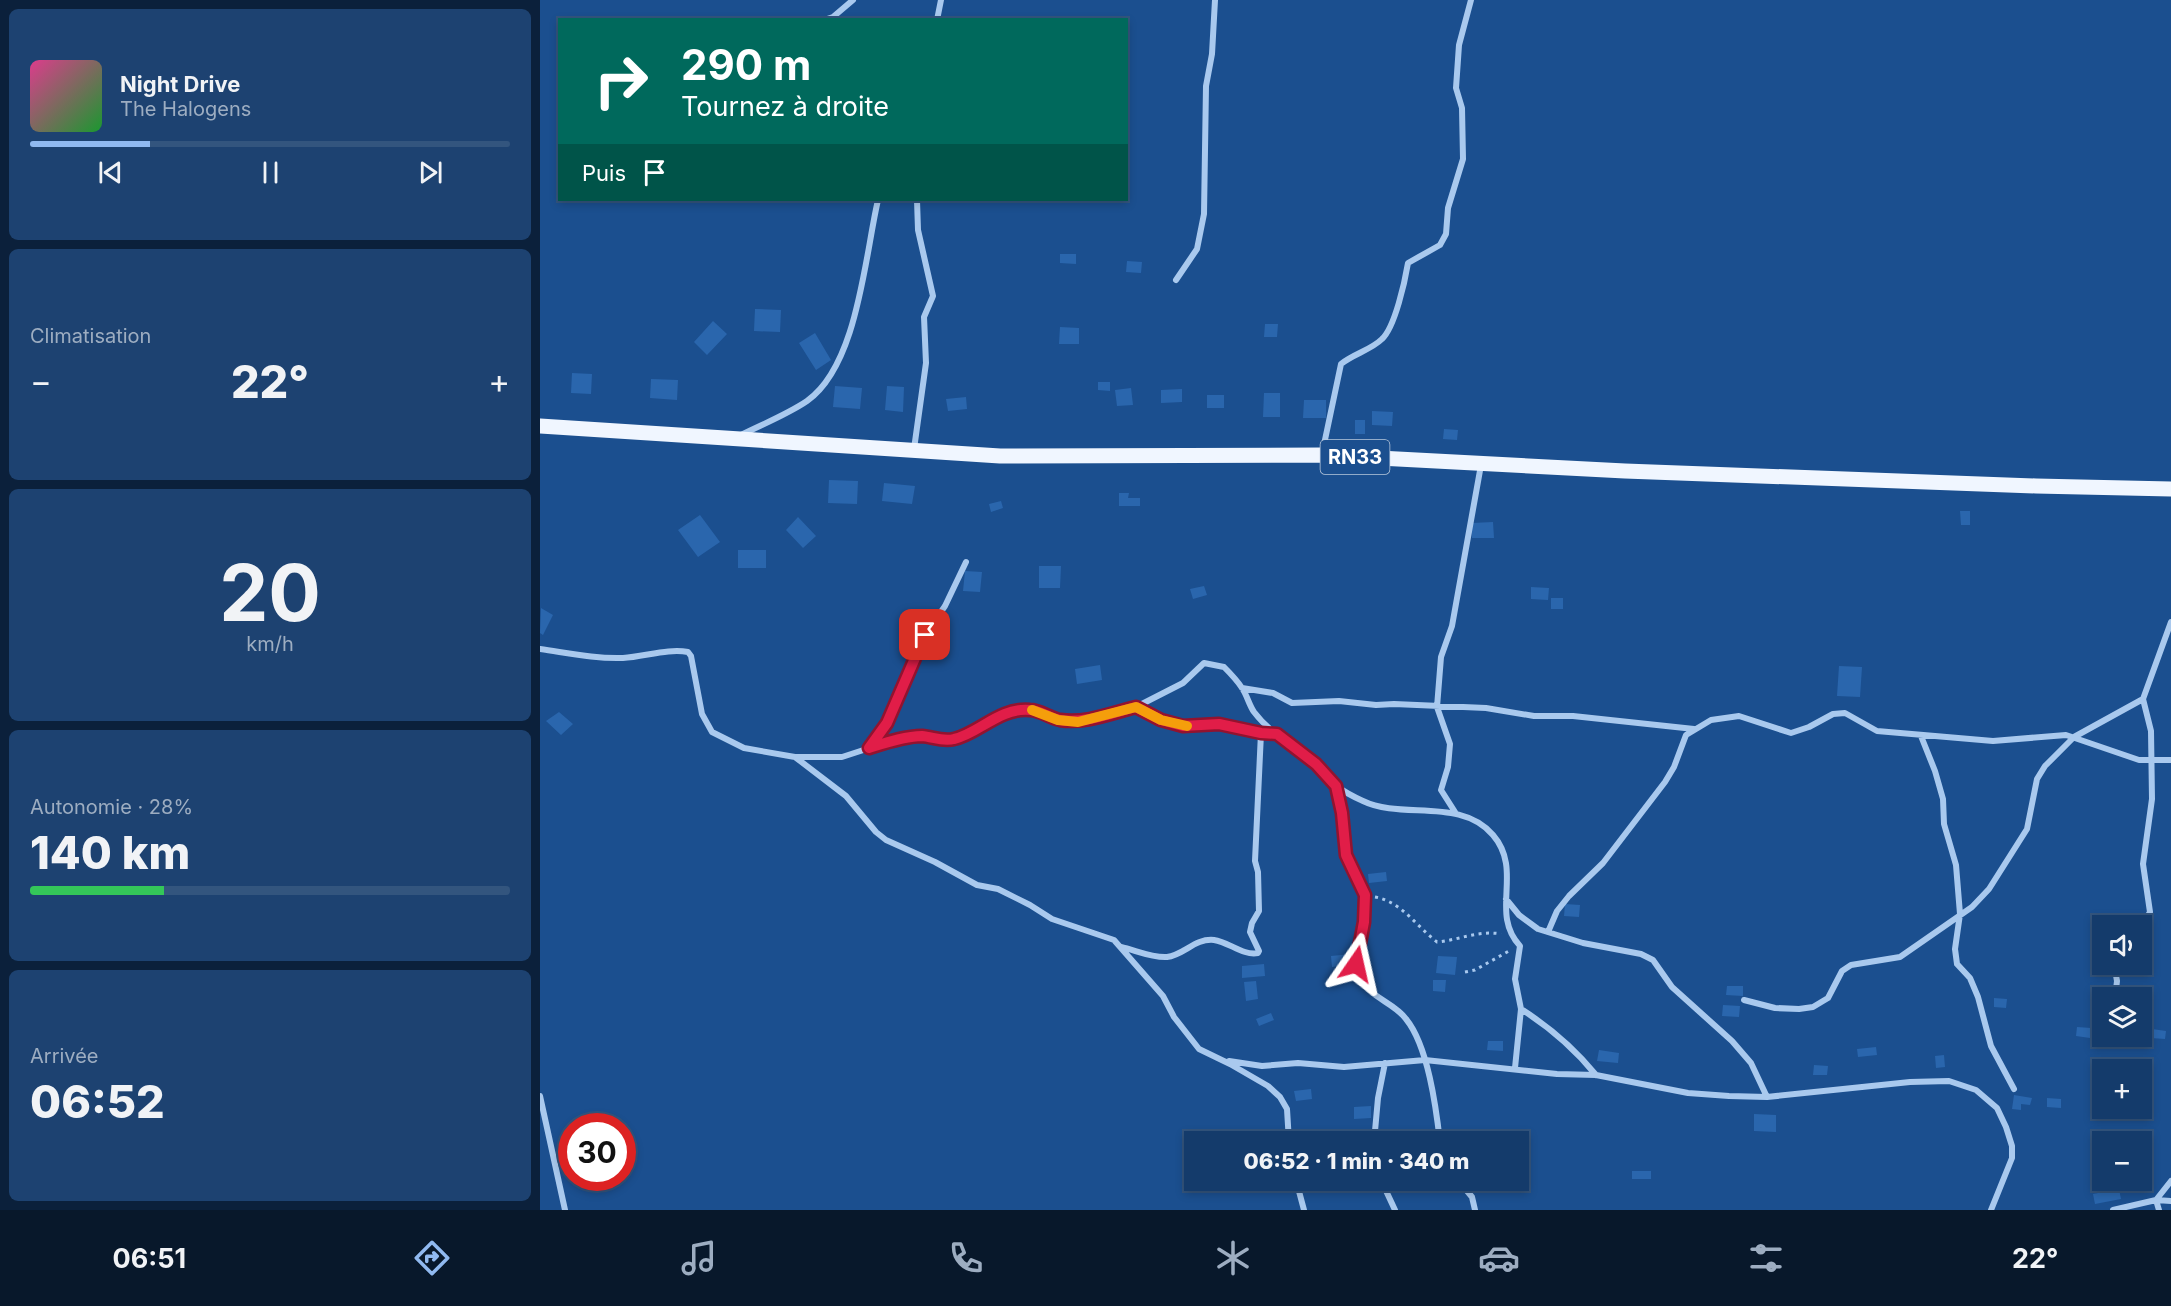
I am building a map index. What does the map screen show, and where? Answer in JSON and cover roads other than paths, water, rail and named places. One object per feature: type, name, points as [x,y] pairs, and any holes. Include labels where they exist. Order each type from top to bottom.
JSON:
[{"type":"main road","name":"RN33","points":[[540,426],[1000,456],[1322,455],[1481,464],[2036,486],[2171,489]]},
{"type":"street","points":[[830,18],[853,0]]},
{"type":"street","points":[[937,18],[940,0]]},
{"type":"street","points":[[1176,280],[1197,249],[1204,214],[1206,86],[1212,54],[1215,0]]},
{"type":"street","points":[[1322,455],[1341,364],[1381,340],[1386,334],[1400,302],[1408,262],[1440,245],[1446,234],[1448,208],[1463,159],[1462,108],[1456,88],[1459,45],[1471,0]]},
{"type":"street","points":[[733,439],[808,400],[826,382],[844,347],[859,301],[878,201]]},
{"type":"street","points":[[913,450],[926,363],[924,317],[933,296],[918,230],[917,201]]},
{"type":"street","points":[[1455,813],[1441,790],[1448,767],[1449,744],[1437,707],[1441,657],[1452,626],[1481,464]]},
{"type":"street","points":[[869,748],[887,723],[925,635],[945,606],[966,562]]},
{"type":"street","points":[[2148,915],[2150,912],[2143,864],[2152,799],[2151,731],[2143,699],[2171,622]]},
{"type":"street","points":[[540,649],[587,657],[624,658],[678,650],[688,652],[691,656],[702,714],[712,732],[744,748],[795,757],[842,757],[888,742],[922,736],[956,739],[981,725],[1009,713],[1020,711],[1031,710],[1058,720],[1078,722],[1136,707],[1183,683],[1204,663],[1224,666],[1242,688],[1253,710],[1277,734],[1316,764],[1336,786],[1366,802],[1402,809],[1455,813],[1475,822],[1493,835],[1508,870],[1506,916],[1510,935],[1520,946],[1515,979],[1517,1000],[1521,1009],[1515,1068]]},
{"type":"street","points":[[1242,688],[1273,693],[1292,703],[1356,702],[1376,705],[1486,708],[1534,716],[1573,716],[1694,729]]},
{"type":"street","points":[[1743,1000],[1774,1008],[1813,1007],[1828,998],[1842,971],[1851,965],[1900,957],[1972,908],[1989,889],[2027,829],[2037,779],[2059,750],[2074,737],[2143,699]]},
{"type":"street","points":[[1136,707],[1161,720],[1183,726],[1219,724],[1277,734]]},
{"type":"street","points":[[1548,932],[1557,911],[1603,863],[1644,811],[1674,767],[1686,735],[1711,720],[1739,716],[1791,733],[1809,727],[1833,714],[1845,713],[1877,731],[1993,741],[2040,739],[2054,734],[2074,737],[2127,758],[2171,760]]},
{"type":"street","points":[[1121,947],[1167,957],[1199,941],[1215,940],[1251,954],[1258,953],[1250,932],[1259,911],[1258,872],[1255,861],[1261,733]]},
{"type":"street","points":[[1921,736],[1943,799],[1944,824],[1956,865],[1960,914],[1955,949],[1957,964],[1970,978],[1981,1005],[1991,1046],[2014,1089]]},
{"type":"street","points":[[795,757],[846,796],[876,832],[886,840],[935,862],[977,885],[1006,893],[1052,919],[1114,940],[1163,996],[1174,1017],[1198,1049],[1268,1086],[1280,1097],[1287,1109],[1288,1131]]},
{"type":"street","points":[[1336,786],[1342,813],[1346,855],[1365,895],[1364,922],[1356,964],[1360,979],[1372,993],[1406,1018],[1425,1060],[1437,1110],[1439,1131]]},
{"type":"street","points":[[1506,899],[1524,919],[1538,929],[1583,943],[1641,954],[1653,960],[1672,987],[1732,1041],[1751,1063],[1767,1097]]},
{"type":"street","points":[[1521,1009],[1554,1031],[1581,1055],[1596,1075]]},
{"type":"street","points":[[1217,1059],[1262,1066],[1298,1063],[1344,1067],[1425,1060],[1515,1068],[1526,1072],[1596,1075],[1688,1093],[1767,1097],[1910,1082],[1949,1081],[1976,1090],[1997,1108],[2006,1127],[2012,1146],[2012,1158],[1991,1210]]},
{"type":"street","points":[[1375,1131],[1378,1098],[1385,1063]]},
{"type":"street","points":[[540,1096],[565,1210]]},
{"type":"street","points":[[2156,1200],[2171,1181]]},
{"type":"street","points":[[1299,1191],[1304,1210]]},
{"type":"street","points":[[1386,1191],[1395,1210]]},
{"type":"street","points":[[1467,1191],[1472,1197],[1475,1210]]},
{"type":"street","points":[[2156,1200],[2159,1210]]},
{"type":"street","points":[[2113,1210],[2156,1200],[2171,1201]]}]
